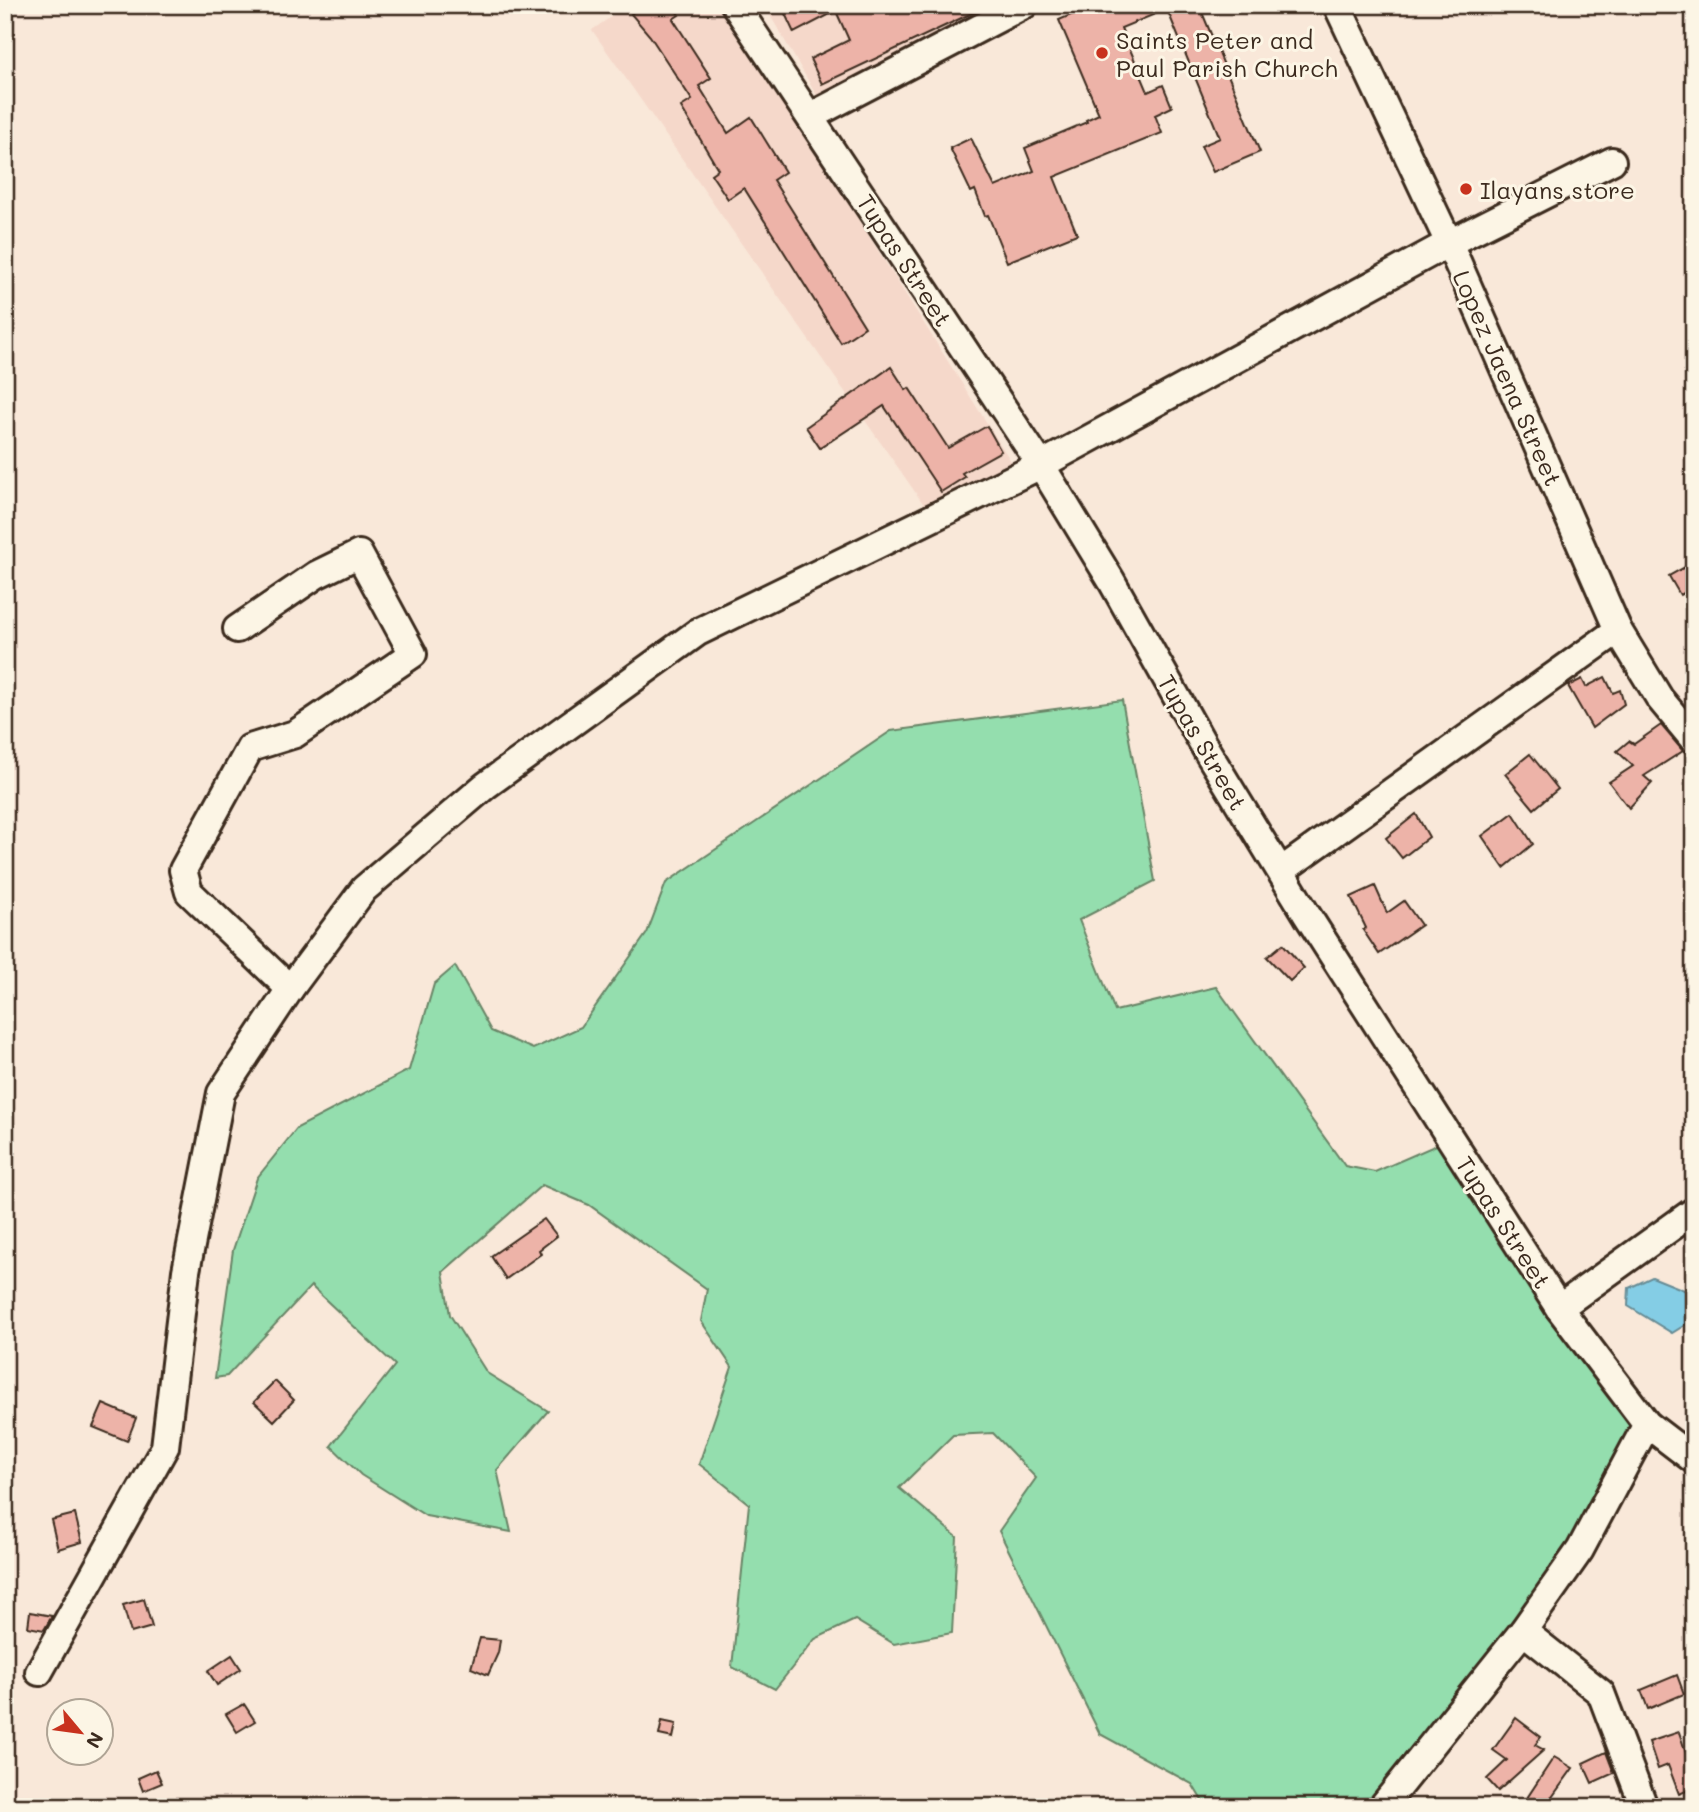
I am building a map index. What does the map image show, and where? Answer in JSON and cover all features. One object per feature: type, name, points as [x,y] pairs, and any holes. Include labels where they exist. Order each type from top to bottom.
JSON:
[{"type":"street","name":"Tupas Street","points":[[735,5],[1041,465],[1111,580],[1207,751],[1559,1308],[1647,1424],[1694,1460]]},
{"type":"street","points":[[811,116],[1024,5]]},
{"type":"street","name":"Lopez Jaena Street","points":[[1337,5],[1449,243],[1618,630],[1660,699],[1694,740]]},
{"type":"street","points":[[39,1672],[165,1447],[186,1270],[221,1093],[290,989],[364,889],[485,786],[698,632],[1041,465],[1449,243],[1612,161]]},
{"type":"street","points":[[237,629],[316,575],[359,554],[413,654],[295,734],[250,748],[183,870],[190,892],[290,989]]},
{"type":"street","points":[[1281,871],[1618,630]]},
{"type":"street","points":[[1559,1308],[1694,1211]]},
{"type":"street","points":[[1382,1807],[1523,1631],[1580,1550],[1647,1424]]},
{"type":"street","points":[[1523,1631],[1601,1693],[1643,1804]]},
{"type":"shaded area","points":[[628,5],[723,5],[1014,466],[927,509],[592,30]]},
{"type":"shaded area","points":[[764,5],[1003,5],[819,99]]},
{"type":"green space","points":[[1122,700],[1155,881],[1079,920],[1115,1011],[1216,987],[1345,1166],[1375,1172],[1441,1143],[1634,1433],[1586,1540],[1379,1807],[1206,1807],[1192,1784],[1100,1734],[999,1531],[1036,1478],[993,1433],[953,1435],[899,1488],[957,1537],[952,1633],[894,1644],[855,1620],[815,1639],[775,1689],[732,1667],[749,1504],[699,1464],[732,1367],[701,1321],[707,1289],[589,1205],[542,1185],[443,1272],[450,1315],[487,1373],[548,1411],[497,1470],[511,1532],[426,1516],[361,1475],[331,1446],[395,1365],[311,1286],[227,1376],[215,1378],[233,1250],[257,1178],[297,1128],[409,1070],[434,984],[455,966],[491,1031],[533,1049],[581,1027],[647,933],[666,883],[891,731]]},
{"type":"water","points":[[1652,1277],[1694,1294],[1693,1320],[1672,1333],[1628,1306],[1629,1288]]},
{"type":"building","points":[[643,5],[672,5],[679,15],[673,19],[711,78],[699,86],[728,133],[751,117],[785,172],[773,180],[865,327],[841,343],[744,188],[728,199],[711,174],[718,169],[681,107],[692,100],[650,36],[631,14]]},
{"type":"building","points":[[781,5],[989,5],[822,84],[810,59],[849,40],[836,11],[794,33]]},
{"type":"building","points":[[1094,5],[1199,5],[1260,152],[1213,172],[1201,146],[1220,138],[1167,9],[1121,28],[1148,92],[1163,85],[1172,107],[1155,115],[1162,133],[1054,177],[1077,234],[1007,262],[988,215],[985,216],[975,190],[971,192],[950,148],[971,138],[995,187],[1034,171],[1025,148],[1087,122],[1086,120],[1099,114],[1059,20]]},
{"type":"building","points":[[891,367],[906,390],[909,388],[948,448],[987,426],[1001,451],[962,473],[965,477],[941,492],[884,406],[820,448],[806,427]]},
{"type":"building","points":[[1694,562],[1694,587],[1680,595],[1669,576]]},
{"type":"building","points":[[1605,677],[1613,693],[1620,690],[1624,704],[1592,728],[1568,686],[1582,679],[1586,687]]},
{"type":"building","points":[[1661,725],[1683,751],[1644,776],[1652,783],[1629,808],[1609,782],[1633,766],[1617,751],[1629,741],[1634,744]]},
{"type":"building","points":[[1530,754],[1558,789],[1534,809],[1505,774]]},
{"type":"building","points":[[1513,813],[1533,844],[1504,868],[1482,836]]},
{"type":"building","points":[[1416,814],[1429,837],[1402,858],[1386,838]]},
{"type":"building","points":[[1375,886],[1387,913],[1404,901],[1421,925],[1379,954],[1363,930],[1366,928],[1351,897]]},
{"type":"building","points":[[1283,944],[1304,968],[1290,981],[1267,957]]},
{"type":"building","points":[[544,1219],[557,1236],[539,1250],[541,1254],[506,1279],[491,1256]]},
{"type":"building","points":[[275,1381],[294,1400],[274,1421],[254,1402]]},
{"type":"building","points":[[103,1404],[136,1418],[127,1441],[93,1427]]},
{"type":"building","points":[[75,1514],[82,1542],[58,1549],[51,1520]]},
{"type":"building","points":[[144,1599],[152,1627],[131,1633],[123,1605]]},
{"type":"building","points":[[30,1612],[52,1616],[44,1630],[28,1627]]},
{"type":"building","points":[[480,1638],[500,1640],[498,1653],[488,1675],[471,1668]]},
{"type":"building","points":[[232,1655],[241,1669],[217,1685],[208,1671]]},
{"type":"building","points":[[1677,1675],[1684,1694],[1648,1709],[1641,1690]]},
{"type":"building","points":[[244,1704],[255,1721],[237,1732],[226,1714]]},
{"type":"building","points":[[1516,1718],[1541,1737],[1535,1745],[1544,1750],[1498,1791],[1487,1779],[1507,1760],[1493,1750]]},
{"type":"building","points":[[662,1721],[676,1724],[673,1738],[659,1735]]},
{"type":"building","points":[[1679,1732],[1690,1765],[1694,1764],[1694,1788],[1679,1794],[1668,1765],[1658,1769],[1649,1742]]},
{"type":"building","points":[[1606,1752],[1614,1773],[1592,1783],[1583,1763]]},
{"type":"building","points":[[1554,1757],[1573,1768],[1545,1807],[1534,1807],[1525,1801]]},
{"type":"building","points":[[156,1770],[162,1783],[143,1791],[138,1778]]},
{"type":"place","name":"Saints Peter and Paul Parish Church","points":[[1102,53]]},
{"type":"place","name":"Ilayans store","points":[[1466,189]]}]
